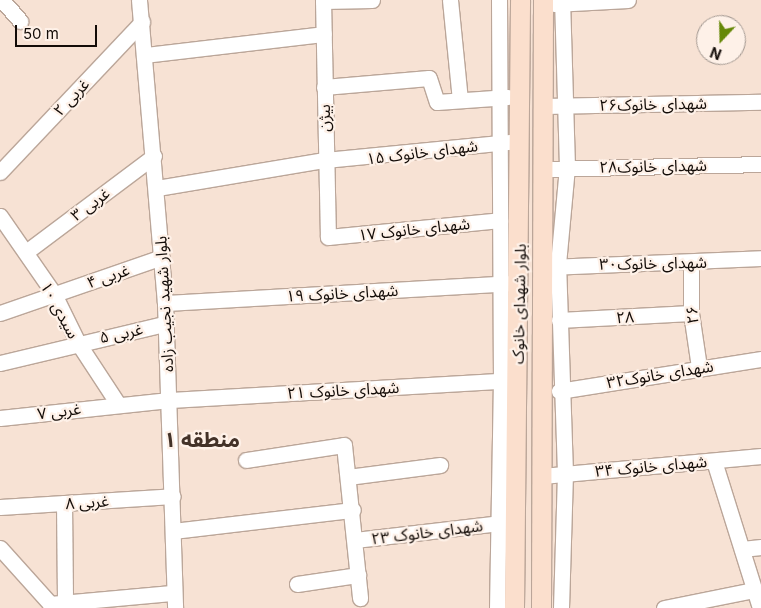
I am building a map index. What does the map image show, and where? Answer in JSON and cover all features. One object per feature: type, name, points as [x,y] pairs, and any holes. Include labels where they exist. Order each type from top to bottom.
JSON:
[{"type":"main road","name":"بلوار شهدای خانوک","points":[[514,608],[506,587],[510,380],[519,282],[520,0]]},
{"type":"main road","name":"بلوار شهدای خانوک","points":[[541,608],[542,476],[552,266],[544,169],[543,3]]},
{"type":"street","points":[[2,0],[20,21]]},
{"type":"street","name":"بلوار شهید نجیب زاده","points":[[140,0],[165,303],[164,324],[173,496],[174,601]]},
{"type":"street","points":[[323,0],[372,0]]},
{"type":"street","name":"بیژن","points":[[323,0],[328,237]]},
{"type":"street","points":[[450,0],[460,100]]},
{"type":"street","points":[[499,0],[500,283],[510,380]]},
{"type":"street","points":[[543,3],[628,0]]},
{"type":"street","points":[[561,608],[564,473],[559,391],[559,320],[552,266],[567,167],[562,2]]},
{"type":"street","name":"غربی ۲","points":[[0,172],[142,22]]},
{"type":"street","points":[[144,55],[324,34]]},
{"type":"street","points":[[324,86],[429,78],[437,102],[520,97]]},
{"type":"street","name":"شهدای خانوک۲۶","points":[[544,106],[761,102]]},
{"type":"street","name":"شهدای خانوک ۱۵","points":[[157,188],[325,160],[519,142]]},
{"type":"street","name":"غربی ۳","points":[[26,252],[154,156]]},
{"type":"street","name":"شهدای خانوک۲۸","points":[[544,169],[761,164]]},
{"type":"street","name":"سیدی ۱۰","points":[[0,216],[54,294],[78,343],[118,404]]},
{"type":"street","name":"شهدای خانوک ۱۷","points":[[328,237],[500,220]]},
{"type":"street","name":"غربی ۴","points":[[54,294],[162,257]]},
{"type":"street","name":"شهدای خانوک۳۰","points":[[552,266],[691,264],[761,258]]},
{"type":"street","name":"۲۶","points":[[691,264],[691,314],[699,367]]},
{"type":"street","name":"شهدای خانوک ۱۹","points":[[165,303],[519,282]]},
{"type":"street","points":[[0,313],[54,294]]},
{"type":"street","name":"۲۸","points":[[559,320],[691,314]]},
{"type":"street","name":"غربی ۵","points":[[0,363],[164,324]]},
{"type":"street","name":"شهدای خانوک۳۲","points":[[559,391],[699,367],[761,359]]},
{"type":"street","name":"شهدای خانوک ۲۱","points":[[118,404],[510,380]]},
{"type":"street","name":"غربی ۷","points":[[0,418],[118,404]]},
{"type":"street","points":[[497,608],[506,587],[499,523],[508,444]]},
{"type":"street","points":[[246,460],[344,445],[353,510],[360,598]]},
{"type":"street","name":"۳۴ شهدای خانوک","points":[[542,476],[761,456]]},
{"type":"street","points":[[714,461],[760,608]]},
{"type":"street","points":[[348,477],[440,465]]},
{"type":"street","name":"غربی ۸","points":[[0,506],[173,496]]},
{"type":"street","points":[[56,604],[64,503]]},
{"type":"street","points":[[172,531],[353,510]]},
{"type":"street","name":"شهدای خانوک ۲۳","points":[[355,540],[499,523]]},
{"type":"street","points":[[742,549],[761,547]]},
{"type":"street","points":[[0,548],[56,604],[174,601]]},
{"type":"street","points":[[297,584],[358,575]]},
{"type":"street","points":[[664,608],[754,590]]},
{"type":"district","name":"منطقه ۱","points":[[202,440]]}]
